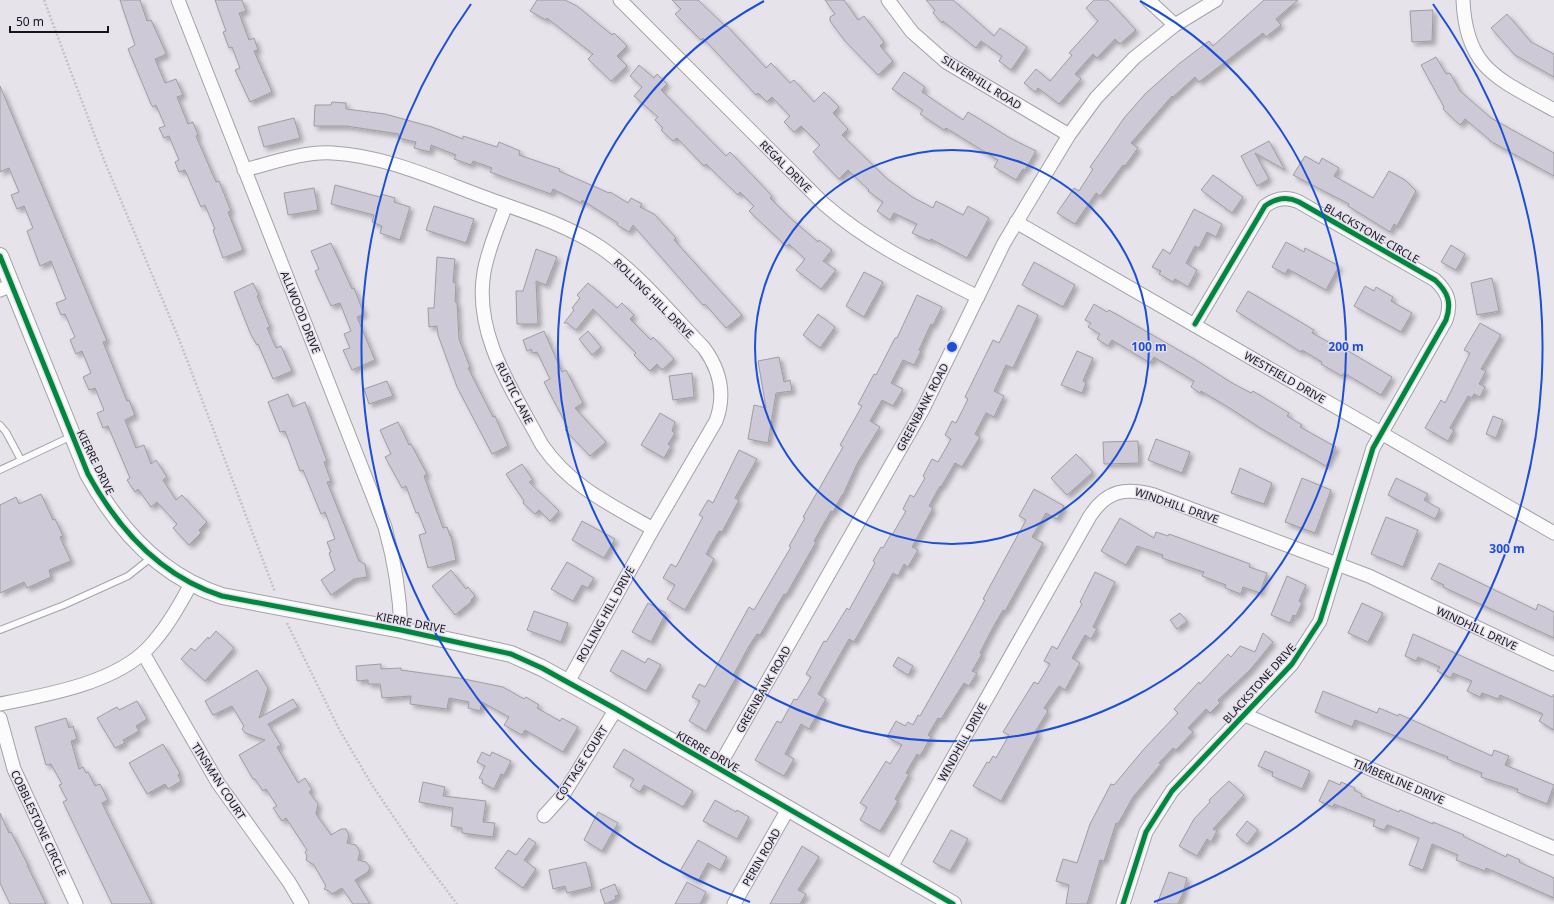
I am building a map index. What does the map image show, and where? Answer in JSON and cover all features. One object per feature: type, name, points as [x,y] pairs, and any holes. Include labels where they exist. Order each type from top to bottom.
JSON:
[{"type":"street","name":"ALLWOOD DRIVE","points":[[178,0],[385,527],[395,561],[400,595],[401,630]]},
{"type":"street","name":"REGAL DRIVE","points":[[620,0],[824,204],[844,221],[890,252],[978,297]]},
{"type":"street","name":"SILVERHILL ROAD","points":[[888,0],[912,32],[946,62],[1069,135]]},
{"type":"street","points":[[1148,0],[1175,25]]},
{"type":"street","name":"GREENBANK ROAD","points":[[718,768],[923,409],[1016,222],[1069,135],[1096,98],[1119,71],[1175,25],[1216,0]]},
{"type":"street","points":[[1463,0],[1466,32],[1478,57],[1488,69],[1501,80],[1554,110]]},
{"type":"street","name":"ROLLING HILL DRIVE","points":[[244,170],[322,153],[364,156],[395,164],[568,229],[600,247],[627,269],[704,348],[712,359],[720,380],[721,409],[711,432],[653,529],[568,682]]},
{"type":"street","name":"BLACKSTONE CIRCLE","points":[[1195,324],[1264,206],[1280,199],[1292,199],[1306,206],[1435,280],[1447,296],[1450,304],[1446,320],[1381,432]]},
{"type":"street","name":"RUSTIC LANE","points":[[506,205],[484,271],[482,309],[490,342],[542,445],[552,460],[577,484],[653,529]]},
{"type":"street","name":"WESTFIELD DRIVE","points":[[1016,222],[1195,324],[1554,533]]},
{"type":"street","name":"KIERRE DRIVE","points":[[0,256],[6,288],[88,474],[108,508],[132,539],[152,557],[191,584],[222,596],[401,630],[511,654],[542,668],[616,709],[788,810],[953,904]]},
{"type":"street","name":"BLACKSTONE DRIVE","points":[[1123,904],[1140,847],[1155,815],[1172,791],[1245,715],[1292,664],[1303,649],[1322,614],[1366,466],[1381,432]]},
{"type":"street","name":"WINDHILL DRIVE","points":[[890,869],[1094,510],[1106,499],[1122,490],[1139,491],[1338,564],[1554,664]]},
{"type":"street","points":[[0,704],[35,698],[85,684],[108,674],[143,653],[172,617],[191,584]]},
{"type":"street","name":"TINSMAN COURT","points":[[143,653],[218,783],[302,904]]},
{"type":"street","name":"COTTAGE COURT","points":[[544,816],[563,795],[616,709]]},
{"type":"street","name":"TIMBERLINE DRIVE","points":[[1245,715],[1554,848]]},
{"type":"street","name":"COBBLESTONE CIRCLE","points":[[0,718],[14,769],[76,904]]},
{"type":"street","name":"PERIN ROAD","points":[[734,904],[788,810]]},
{"type":"lane","points":[[0,424],[21,460]]},
{"type":"lane","points":[[0,470],[72,436]]},
{"type":"lane","points":[[0,630],[64,605],[128,576],[152,557]]},
{"type":"path","points":[[44,0],[104,160],[179,339],[290,630],[339,729],[372,785],[410,842],[457,904]]},
{"type":"building","points":[[120,0],[140,0],[147,21],[151,20],[166,53],[165,55],[155,59],[165,83],[176,79],[183,95],[177,97],[188,124],[193,122],[198,135],[196,136],[216,182],[219,181],[231,211],[228,212],[243,250],[223,258],[213,230],[215,229],[205,205],[201,207],[185,170],[179,172],[175,162],[179,160],[169,136],[164,138],[159,128],[165,126],[156,105],[153,107],[151,104],[128,49],[135,45]]},
{"type":"building","points":[[215,0],[242,0],[246,11],[239,13],[249,40],[254,38],[258,50],[254,51],[272,92],[250,102],[235,70],[240,68],[232,47],[229,48],[223,32],[226,31]]},
{"type":"building","points":[[537,0],[565,0],[577,6],[612,35],[614,33],[627,46],[617,56],[627,66],[611,81],[588,59],[593,54],[547,18],[546,20],[530,11]]},
{"type":"building","points":[[672,0],[698,0],[726,27],[727,26],[766,68],[771,63],[790,83],[794,80],[814,102],[824,92],[839,107],[833,113],[848,129],[842,135],[886,178],[912,197],[933,208],[936,201],[963,215],[968,206],[989,218],[967,258],[931,239],[930,241],[912,233],[917,224],[894,213],[890,220],[877,211],[883,202],[868,191],[869,190],[848,170],[839,179],[813,152],[820,145],[801,126],[794,132],[784,122],[790,116],[772,97],[767,102],[758,93],[756,95],[703,38],[701,40],[675,14],[681,9]]},
{"type":"building","points":[[825,0],[844,0],[858,20],[864,16],[884,42],[880,46],[893,61],[878,75],[845,41],[830,21],[830,17],[835,14]]},
{"type":"building","points":[[926,0],[953,0],[994,36],[1000,28],[1027,47],[1011,70],[999,61],[1002,56],[981,41],[976,48],[943,21],[942,23],[933,13],[935,10]]},
{"type":"building","points":[[1094,0],[1108,0],[1136,30],[1120,44],[1115,39],[1097,58],[1093,54],[1075,74],[1081,79],[1059,104],[1038,88],[1035,92],[1024,83],[1036,69],[1050,81],[1072,55],[1069,53],[1098,21],[1086,8]]},
{"type":"building","points":[[1264,0],[1298,0],[1276,19],[1281,25],[1266,37],[1263,33],[1199,82],[1195,77],[1173,97],[1172,96],[1131,143],[1138,148],[1125,166],[1123,165],[1100,196],[1096,193],[1075,224],[1057,213],[1074,188],[1079,191],[1093,169],[1090,167],[1124,118],[1146,93],[1180,63],[1209,41],[1213,46]]},
{"type":"building","points":[[1433,10],[1432,41],[1412,42],[1410,11]]},
{"type":"building","points":[[1507,14],[1531,42],[1554,54],[1554,77],[1515,55],[1491,28]]},
{"type":"building","points":[[1436,57],[1446,74],[1450,73],[1460,91],[1491,118],[1554,153],[1554,176],[1490,141],[1465,119],[1460,125],[1443,109],[1444,107],[1421,65]]},
{"type":"building","points":[[639,65],[654,78],[657,74],[667,84],[661,90],[726,156],[730,152],[772,196],[770,198],[788,216],[818,242],[819,240],[832,250],[823,261],[836,270],[821,289],[796,270],[805,259],[789,244],[786,246],[749,211],[754,206],[740,192],[738,195],[706,164],[704,166],[677,138],[673,141],[661,130],[663,128],[655,120],[658,117],[634,96],[642,87],[630,76]]},
{"type":"building","points":[[904,72],[925,87],[922,92],[963,120],[968,112],[1010,138],[1036,151],[1025,170],[1023,169],[1016,180],[994,167],[998,160],[946,128],[944,130],[920,114],[923,110],[892,89]]},
{"type":"building","points":[[0,86],[107,341],[103,342],[127,401],[129,400],[135,415],[125,420],[136,448],[144,445],[151,464],[156,460],[167,477],[163,480],[176,500],[182,495],[207,522],[199,530],[201,533],[189,545],[173,528],[177,524],[157,502],[151,507],[138,489],[135,492],[127,480],[130,478],[108,426],[103,428],[97,413],[104,410],[95,388],[89,390],[83,377],[91,373],[82,351],[76,354],[70,340],[75,337],[65,314],[61,315],[56,303],[66,299],[51,261],[40,266],[27,231],[33,228],[24,206],[17,209],[11,195],[19,192],[9,168],[0,172]]},
{"type":"building","points":[[332,102],[346,103],[346,109],[385,114],[432,127],[463,139],[463,136],[497,147],[499,142],[520,151],[519,155],[560,169],[559,171],[609,193],[610,192],[628,203],[631,198],[642,204],[640,207],[654,214],[676,238],[674,240],[742,315],[726,328],[705,304],[703,305],[633,225],[629,232],[617,225],[618,223],[582,200],[581,203],[553,189],[551,194],[509,179],[490,172],[492,168],[473,161],[471,165],[454,159],[456,155],[431,145],[430,152],[414,148],[416,142],[398,138],[399,134],[346,126],[314,126],[315,105],[331,105]]},
{"type":"building","points":[[294,118],[300,138],[264,147],[258,127]]},
{"type":"building","points":[[1269,141],[1285,170],[1255,153],[1269,179],[1257,186],[1241,156]]},
{"type":"building","points":[[1305,156],[1319,164],[1322,158],[1339,168],[1334,176],[1373,198],[1389,171],[1405,180],[1416,191],[1397,226],[1394,224],[1390,232],[1348,206],[1349,204],[1293,175]]},
{"type":"building","points":[[1213,175],[1243,197],[1232,213],[1201,190]]},
{"type":"building","points":[[335,185],[380,197],[381,194],[395,198],[394,202],[410,207],[400,240],[380,233],[382,226],[372,222],[374,215],[331,204]]},
{"type":"building","points":[[314,188],[318,210],[288,215],[284,193]]},
{"type":"building","points":[[434,206],[474,219],[466,243],[426,230]]},
{"type":"building","points":[[1194,209],[1222,224],[1216,237],[1207,232],[1199,248],[1195,246],[1186,263],[1197,270],[1188,287],[1175,279],[1173,282],[1159,274],[1161,271],[1152,267],[1163,249],[1170,254]]},
{"type":"building","points":[[1286,242],[1304,252],[1305,248],[1339,266],[1326,290],[1288,269],[1285,274],[1272,267]]},
{"type":"building","points":[[331,243],[352,289],[354,288],[364,314],[357,317],[375,360],[352,370],[343,350],[350,348],[344,334],[351,331],[340,303],[331,306],[315,271],[319,269],[311,251]]},
{"type":"building","points":[[1451,245],[1465,254],[1456,270],[1441,262]]},
{"type":"building","points":[[536,249],[557,257],[546,285],[536,281],[538,324],[517,324],[516,291],[523,291]]},
{"type":"building","points":[[437,257],[455,259],[453,282],[456,283],[455,302],[457,302],[459,339],[470,367],[468,368],[493,417],[495,416],[508,446],[492,454],[457,387],[438,335],[437,326],[429,327],[428,308],[434,308]]},
{"type":"building","points":[[1034,262],[1075,285],[1063,307],[1022,285]]},
{"type":"building","points":[[864,272],[883,282],[864,317],[846,306]]},
{"type":"building","points":[[1492,278],[1499,311],[1477,315],[1471,283]]},
{"type":"building","points":[[253,283],[259,295],[257,296],[270,327],[267,328],[276,348],[281,346],[292,371],[273,379],[258,344],[257,345],[251,335],[234,292]]},
{"type":"building","points":[[588,283],[617,308],[622,303],[634,315],[630,319],[651,340],[653,337],[674,359],[662,370],[657,364],[650,371],[634,355],[636,353],[593,309],[576,330],[567,323],[564,323],[574,310],[572,308],[580,298],[577,295]]},
{"type":"building","points":[[1365,286],[1374,291],[1376,287],[1393,297],[1391,301],[1412,313],[1401,332],[1354,306]]},
{"type":"building","points":[[1248,291],[1314,330],[1312,333],[1332,344],[1333,342],[1392,377],[1381,395],[1344,373],[1342,376],[1321,364],[1322,362],[1302,350],[1301,352],[1236,311]]},
{"type":"building","points":[[917,295],[942,307],[933,325],[931,324],[914,365],[903,360],[891,383],[903,389],[893,406],[882,400],[870,421],[880,427],[857,464],[843,495],[833,512],[831,511],[814,541],[816,542],[786,595],[784,594],[760,635],[757,634],[749,646],[734,674],[737,676],[706,731],[689,721],[700,701],[692,697],[699,684],[705,687],[749,607],[754,610],[791,547],[789,546],[805,518],[803,517],[843,447],[840,445],[862,406],[858,404],[874,374],[876,375],[895,338],[897,338]]},
{"type":"building","points":[[1094,304],[1107,312],[1109,310],[1196,360],[1232,383],[1251,393],[1253,391],[1289,413],[1287,416],[1302,425],[1300,427],[1336,447],[1326,466],[1262,429],[1201,391],[1200,393],[1191,387],[1194,381],[1154,357],[1150,363],[1112,340],[1108,346],[1097,339],[1100,334],[1088,327],[1091,323],[1085,320]]},
{"type":"building","points":[[1018,305],[1038,315],[1013,368],[1006,365],[994,391],[1004,396],[994,417],[986,413],[975,434],[980,437],[962,467],[955,463],[941,487],[940,486],[929,506],[933,508],[912,547],[918,550],[908,567],[904,564],[898,576],[893,573],[854,642],[849,639],[818,694],[826,699],[809,729],[801,724],[785,754],[794,759],[784,776],[755,760],[777,721],[781,723],[794,699],[797,700],[811,677],[806,674],[824,641],[826,642],[847,608],[849,610],[875,563],[873,561],[881,547],[883,548],[906,511],[903,509],[910,495],[914,497],[925,478],[923,476],[932,459],[938,462],[951,439],[945,435],[952,421],[956,423],[968,399],[965,397],[993,340],[999,343]]},
{"type":"building","points":[[818,314],[835,327],[820,348],[803,335]]},
{"type":"building","points":[[1480,323],[1501,335],[1481,369],[1486,371],[1479,384],[1485,387],[1480,397],[1474,394],[1472,398],[1468,396],[1450,428],[1454,430],[1448,441],[1425,428],[1441,400],[1445,403],[1470,353],[1464,350]]},
{"type":"building","points":[[544,331],[562,372],[566,370],[583,403],[575,408],[606,442],[590,456],[565,430],[568,428],[544,382],[550,379],[537,352],[533,353],[531,349],[527,351],[523,340]]},
{"type":"building","points":[[588,331],[601,347],[592,355],[579,339]]},
{"type":"building","points":[[1077,351],[1093,358],[1083,381],[1086,383],[1082,393],[1061,385]]},
{"type":"building","points":[[779,357],[784,382],[790,380],[792,391],[776,393],[768,443],[748,439],[754,405],[766,408],[758,361]]},
{"type":"building","points":[[692,373],[694,397],[673,400],[669,376]]},
{"type":"building","points":[[387,381],[393,396],[369,404],[364,389]]},
{"type":"building","points":[[288,394],[293,407],[305,402],[327,461],[324,462],[331,481],[327,482],[359,561],[365,564],[367,577],[354,579],[331,595],[321,580],[335,570],[327,542],[335,539],[325,512],[321,514],[303,470],[300,471],[285,431],[280,432],[268,402]]},
{"type":"building","points":[[660,413],[675,422],[672,431],[675,433],[668,444],[671,446],[664,458],[641,445]]},
{"type":"building","points":[[1493,416],[1503,420],[1496,438],[1486,434]]},
{"type":"building","points":[[398,422],[409,445],[411,444],[427,474],[424,476],[443,528],[447,527],[451,536],[456,560],[428,568],[419,535],[426,533],[418,512],[416,513],[406,486],[402,488],[385,457],[391,454],[380,430]]},
{"type":"building","points":[[1156,439],[1190,452],[1182,473],[1148,460]]},
{"type":"building","points":[[1138,441],[1139,463],[1104,464],[1103,442]]},
{"type":"building","points":[[739,450],[757,459],[735,498],[739,500],[722,532],[719,531],[706,554],[714,559],[685,610],[667,599],[675,585],[663,578],[671,564],[676,567],[703,517],[699,515],[708,500],[713,503]]},
{"type":"building","points":[[1076,454],[1093,472],[1067,495],[1051,478]]},
{"type":"building","points":[[522,464],[533,480],[529,482],[559,511],[550,521],[539,510],[535,514],[523,503],[524,501],[506,474]]},
{"type":"building","points":[[1240,468],[1272,483],[1264,504],[1231,493]]},
{"type":"building","points":[[1302,478],[1331,490],[1315,533],[1285,522]]},
{"type":"building","points":[[1396,478],[1428,494],[1424,500],[1440,509],[1435,519],[1388,495]]},
{"type":"building","points":[[1034,489],[1064,506],[1057,519],[1046,513],[1032,537],[1043,543],[1005,611],[1003,610],[990,633],[980,653],[982,654],[972,671],[977,673],[969,686],[964,683],[941,719],[938,718],[928,735],[931,737],[920,756],[917,754],[906,773],[909,774],[895,799],[898,801],[880,831],[860,820],[867,807],[860,803],[886,761],[890,764],[902,745],[887,737],[896,721],[905,726],[908,722],[913,725],[918,715],[920,716],[985,600],[983,599],[1026,520],[1019,516]]},
{"type":"building","points":[[41,494],[53,520],[55,519],[63,536],[60,537],[71,561],[49,570],[51,577],[27,588],[24,582],[0,593],[0,505],[16,497],[19,504]]},
{"type":"building","points":[[1386,517],[1418,530],[1403,567],[1371,554]]},
{"type":"building","points":[[1120,518],[1154,538],[1156,532],[1168,536],[1169,534],[1250,564],[1249,567],[1267,573],[1260,593],[1243,587],[1241,594],[1225,588],[1226,585],[1202,576],[1204,572],[1162,558],[1163,555],[1137,546],[1126,565],[1101,551]]},
{"type":"building","points":[[582,521],[615,539],[604,558],[572,540]]},
{"type":"building","points":[[567,562],[594,578],[588,588],[582,585],[573,601],[551,589]]},
{"type":"building","points":[[1439,563],[1536,610],[1538,604],[1554,612],[1554,638],[1443,587],[1444,585],[1431,579]]},
{"type":"building","points":[[451,570],[466,589],[468,587],[475,596],[471,600],[472,601],[455,615],[432,586]]},
{"type":"building","points":[[1095,572],[1115,582],[1093,627],[1097,629],[1091,639],[1085,635],[1072,658],[1080,663],[1065,690],[1059,686],[1044,708],[1048,711],[1035,732],[1038,734],[1001,801],[973,786],[987,762],[989,763],[993,756],[996,758],[1009,735],[1003,732],[1034,682],[1038,684],[1050,664],[1044,661],[1052,646],[1057,649],[1082,604],[1080,602]]},
{"type":"building","points":[[1287,576],[1306,585],[1299,601],[1302,603],[1296,616],[1293,615],[1290,623],[1271,615]]},
{"type":"building","points":[[648,603],[666,613],[651,642],[632,632]]},
{"type":"building","points":[[1362,603],[1383,613],[1368,642],[1348,633]]},
{"type":"building","points":[[534,611],[568,623],[561,642],[527,630]]},
{"type":"building","points":[[1180,613],[1187,621],[1177,629],[1170,620]]},
{"type":"building","points":[[216,631],[234,648],[205,681],[181,659],[191,648],[195,651]]},
{"type":"building","points":[[1263,633],[1273,642],[1250,670],[1218,700],[1220,703],[1210,713],[1206,709],[1188,728],[1193,732],[1176,750],[1173,748],[1159,763],[1161,764],[1133,797],[1118,824],[1116,823],[1104,861],[1100,860],[1087,904],[1066,904],[1069,885],[1056,881],[1063,859],[1077,863],[1090,824],[1111,784],[1114,785],[1144,749],[1178,713],[1174,709],[1199,682],[1200,684],[1228,654],[1231,657],[1240,646],[1255,652]]},
{"type":"building","points":[[1413,634],[1552,697],[1554,694],[1554,730],[1539,721],[1543,714],[1500,695],[1498,699],[1482,693],[1480,697],[1467,691],[1472,681],[1453,673],[1451,678],[1437,671],[1440,667],[1418,657],[1416,661],[1405,656]]},
{"type":"building","points":[[622,650],[645,663],[648,658],[661,665],[646,691],[610,671]]},
{"type":"building","points":[[898,657],[913,666],[908,675],[893,666]]},
{"type":"building","points":[[381,664],[381,669],[401,668],[401,670],[459,678],[503,687],[524,699],[526,697],[539,705],[537,708],[560,721],[562,718],[578,727],[563,752],[525,730],[522,735],[504,725],[509,717],[482,702],[480,711],[468,708],[469,702],[449,698],[447,709],[410,704],[411,696],[382,698],[380,684],[368,684],[368,680],[357,681],[356,666]]},
{"type":"building","points":[[257,670],[268,688],[259,718],[293,699],[298,707],[268,724],[281,745],[277,747],[298,783],[305,778],[312,790],[309,792],[318,804],[316,814],[331,835],[341,829],[346,829],[349,835],[347,843],[356,845],[360,852],[358,860],[366,862],[370,867],[368,872],[355,880],[370,904],[353,904],[342,888],[332,894],[324,889],[326,886],[314,865],[306,860],[307,856],[305,852],[307,850],[286,818],[282,821],[273,808],[277,806],[266,789],[263,791],[255,779],[253,779],[239,755],[265,740],[245,733],[242,729],[244,726],[232,706],[213,715],[205,701]]},
{"type":"building","points":[[1323,691],[1377,713],[1379,708],[1398,716],[1399,714],[1492,756],[1494,750],[1509,756],[1505,765],[1554,785],[1547,804],[1517,792],[1518,789],[1481,777],[1482,773],[1447,759],[1448,757],[1355,720],[1352,727],[1315,712]]},
{"type":"building","points":[[137,701],[147,719],[136,726],[139,731],[123,740],[125,743],[115,748],[97,718],[117,707],[119,710]]},
{"type":"building","points":[[66,718],[69,728],[73,726],[77,739],[71,741],[79,769],[83,767],[86,773],[88,772],[95,786],[100,784],[108,800],[102,803],[152,904],[112,904],[63,802],[67,800],[59,785],[62,784],[51,764],[46,765],[35,727]]},
{"type":"building","points":[[163,744],[180,773],[178,775],[181,781],[168,789],[165,784],[147,794],[129,763]]},
{"type":"building","points":[[624,749],[693,791],[683,807],[644,785],[640,792],[630,786],[634,779],[613,767]]},
{"type":"building","points":[[1265,751],[1310,771],[1302,789],[1272,776],[1273,772],[1258,766]]},
{"type":"building","points":[[482,752],[490,756],[492,752],[511,761],[504,775],[501,774],[494,789],[482,783],[483,780],[479,778],[485,766],[477,762]]},
{"type":"building","points":[[1329,780],[1340,785],[1341,782],[1355,788],[1354,790],[1362,794],[1361,796],[1399,812],[1400,810],[1433,824],[1433,822],[1464,835],[1463,836],[1506,857],[1507,854],[1520,860],[1519,862],[1554,878],[1554,898],[1486,868],[1485,871],[1456,860],[1458,855],[1432,844],[1423,870],[1409,865],[1419,838],[1388,825],[1384,830],[1373,826],[1375,820],[1334,804],[1333,807],[1319,801]]},
{"type":"building","points":[[1229,781],[1244,795],[1213,829],[1217,831],[1211,842],[1207,839],[1197,856],[1179,846],[1194,819],[1210,802],[1209,800]]},
{"type":"building","points":[[423,782],[445,787],[443,796],[486,801],[483,822],[495,823],[493,837],[462,833],[462,828],[451,826],[453,808],[419,802]]},
{"type":"building","points":[[715,800],[736,812],[737,810],[749,817],[737,839],[703,821]]},
{"type":"building","points":[[598,812],[618,823],[602,851],[584,840]]},
{"type":"building","points":[[0,813],[9,833],[11,832],[28,865],[46,904],[10,904],[0,883]]},
{"type":"building","points":[[1247,821],[1258,830],[1247,844],[1236,835]]},
{"type":"building","points":[[951,830],[968,839],[950,871],[933,862]]},
{"type":"building","points":[[529,838],[536,843],[524,860],[536,869],[523,888],[495,868],[508,850],[516,855]]},
{"type":"building","points":[[698,840],[727,857],[720,870],[708,863],[698,881],[680,871]]},
{"type":"building","points":[[802,846],[819,857],[798,890],[806,894],[800,904],[770,904]]},
{"type":"building","points":[[586,862],[592,887],[567,893],[565,886],[553,889],[549,870]]},
{"type":"building","points":[[1169,872],[1187,878],[1183,893],[1178,904],[1157,904]]},
{"type":"building","points":[[687,882],[706,892],[700,904],[675,904]]},
{"type":"building","points":[[615,884],[619,895],[615,896],[616,899],[605,904],[600,890]]},
{"type":"cycle path","points":[[1123,904],[1146,832],[1172,791],[1292,664],[1320,621],[1373,448],[1446,320],[1449,303],[1446,293],[1435,280],[1299,202],[1290,199],[1282,199],[1273,201],[1265,206],[1195,324]]},
{"type":"cycle path","points":[[0,256],[88,474],[100,494],[127,531],[160,563],[179,576],[222,596],[401,630],[511,654],[542,668],[616,709],[953,904]]}]
